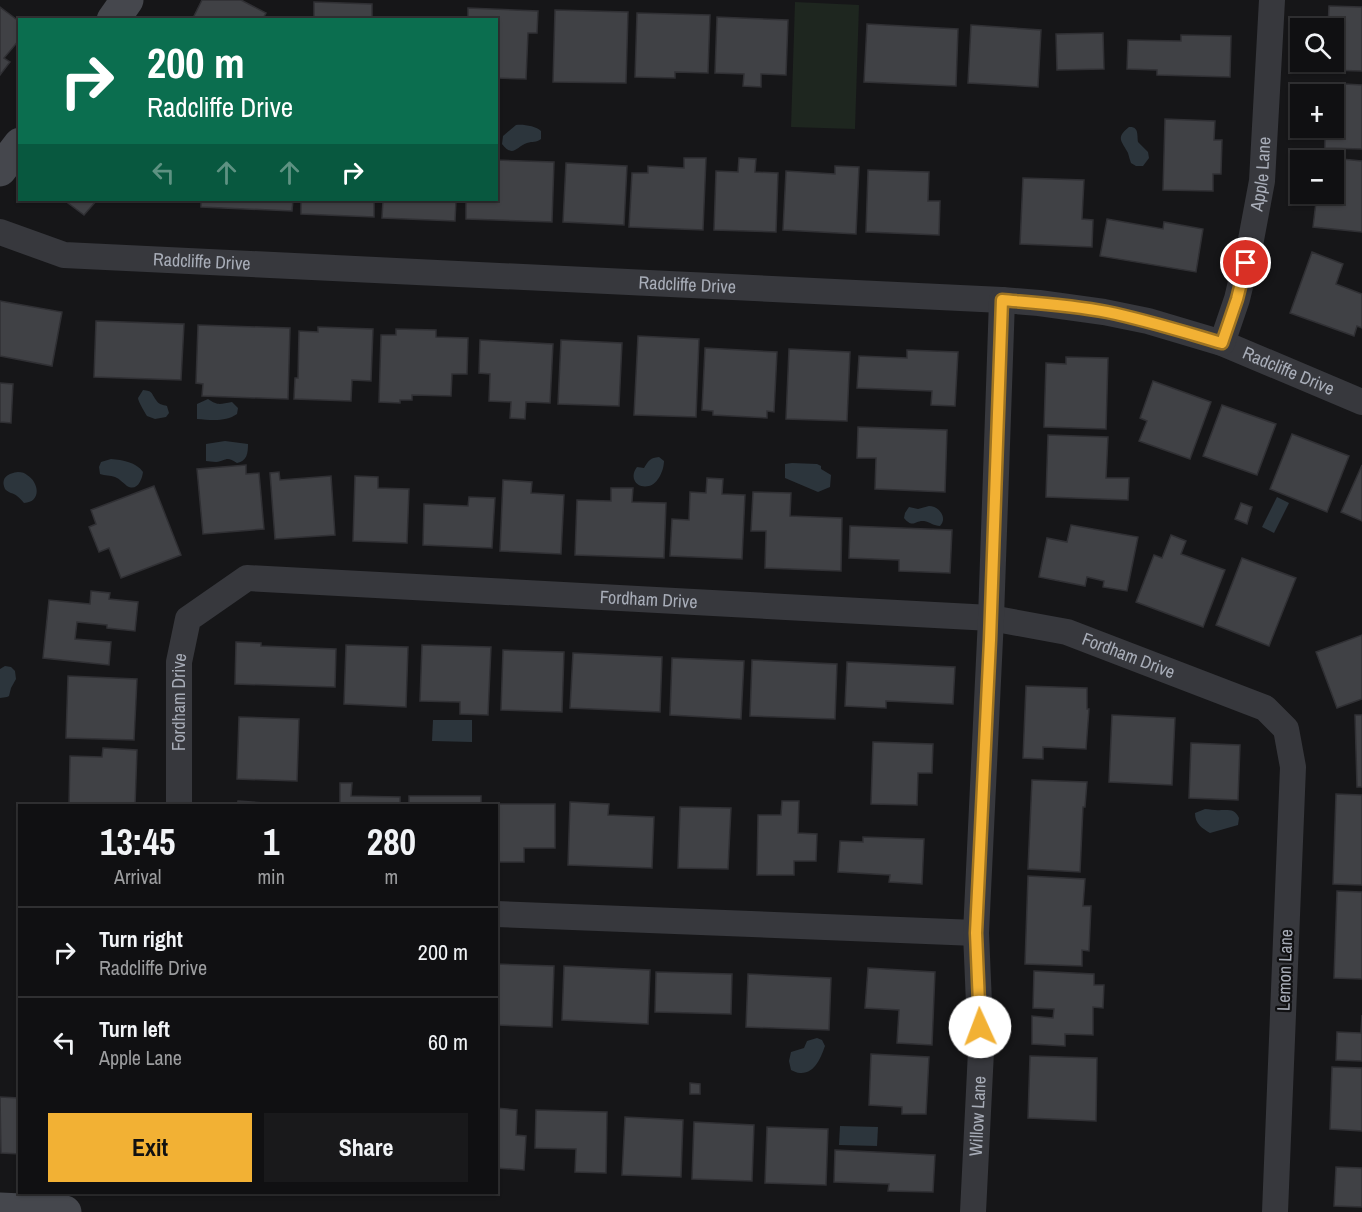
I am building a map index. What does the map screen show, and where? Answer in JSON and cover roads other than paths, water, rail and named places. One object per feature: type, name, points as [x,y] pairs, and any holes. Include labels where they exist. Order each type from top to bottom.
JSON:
[{"type":"street","name":"Apple Lane","points":[[1222,343],[1237,299],[1251,245],[1262,180],[1272,0]]},
{"type":"street","points":[[0,170],[18,147]]},
{"type":"street","name":"Radcliffe Drive","points":[[0,231],[64,255],[1039,303],[1148,321],[1222,343],[1362,402]]},
{"type":"street","name":"Willow Lane","points":[[973,1212],[981,1050],[976,933],[991,618],[1002,300]]},
{"type":"street","name":"Fordham Drive","points":[[178,804],[179,662],[188,619],[247,578],[991,618],[1067,632],[1265,708],[1286,729]]},
{"type":"street","name":"Lemon Lane","points":[[1275,1212],[1293,767],[1286,729]]},
{"type":"street","points":[[498,914],[976,933]]},
{"type":"street","points":[[0,1209],[65,1212]]}]
